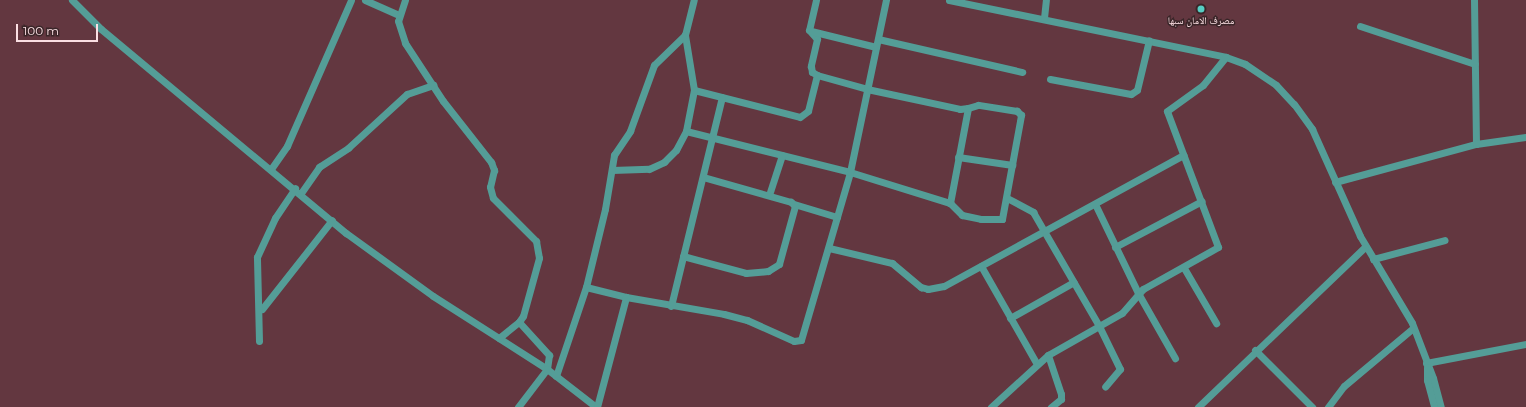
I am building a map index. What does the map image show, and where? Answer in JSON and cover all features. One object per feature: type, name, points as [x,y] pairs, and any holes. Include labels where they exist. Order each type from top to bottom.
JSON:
[{"type":"street","points":[[72,0],[101,29],[146,64],[220,130],[295,188],[346,233],[433,296],[547,369],[596,407],[626,297]]},
{"type":"street","points":[[271,169],[287,146],[351,0]]},
{"type":"street","points":[[365,0],[398,16]]},
{"type":"street","points":[[405,0],[398,16],[398,25],[405,43],[447,107],[490,162],[494,170],[490,187],[493,198],[535,238],[539,258],[523,316],[519,322],[499,338]]},
{"type":"street","points":[[612,170],[649,169],[664,162],[676,150],[686,131],[694,90],[684,35],[694,0]]},
{"type":"street","points":[[809,30],[816,0]]},
{"type":"street","points":[[586,287],[626,297],[748,320],[797,341],[803,337],[850,172],[886,0]]},
{"type":"street","points":[[949,0],[978,3],[1226,57],[1255,71],[1285,93],[1312,129],[1365,247],[1374,259],[1413,328],[1440,407]]},
{"type":"street","points":[[1044,18],[1046,0]]},
{"type":"street","points":[[1474,0],[1476,144]]},
{"type":"street","points":[[1360,26],[1475,64]]},
{"type":"street","points":[[809,30],[876,47]]},
{"type":"street","points":[[686,131],[850,172],[950,202],[962,215],[996,220],[1002,219],[1007,198],[1020,113],[978,106],[960,109],[867,89],[817,75],[812,72],[811,66],[817,39],[809,30]]},
{"type":"street","points":[[556,376],[586,287],[614,155],[630,131],[654,65],[684,35]]},
{"type":"street","points":[[878,39],[1022,72]]},
{"type":"street","points":[[1050,79],[1131,94],[1137,90],[1149,40]]},
{"type":"street","points":[[991,407],[1018,385],[1037,364],[1048,355],[1122,313],[1138,293],[1184,268],[1218,247],[1167,111],[1203,85],[1226,57]]},
{"type":"street","points":[[694,90],[800,117],[808,111],[817,75]]},
{"type":"street","points":[[301,193],[319,167],[348,148],[407,94],[433,85]]},
{"type":"street","points":[[671,306],[722,98]]},
{"type":"street","points":[[950,202],[968,108]]},
{"type":"street","points":[[1335,182],[1476,144],[1526,137]]},
{"type":"street","points":[[769,195],[782,155]]},
{"type":"street","points":[[829,248],[892,263],[921,287],[928,289],[944,286],[1183,155]]},
{"type":"street","points":[[958,157],[1012,165]]},
{"type":"street","points":[[703,177],[769,195],[837,217]]},
{"type":"street","points":[[259,341],[257,257],[275,218],[295,188]]},
{"type":"street","points":[[1007,198],[1033,212],[1045,230],[1099,326],[1120,369],[1105,387]]},
{"type":"street","points":[[1115,247],[1202,201]]},
{"type":"street","points":[[683,256],[753,274],[768,271],[779,264],[794,204]]},
{"type":"street","points":[[1095,204],[1138,293],[1175,358]]},
{"type":"street","points":[[262,309],[332,220]]},
{"type":"street","points":[[1374,259],[1445,240]]},
{"type":"street","points":[[1198,407],[1255,350],[1365,247]]},
{"type":"street","points":[[981,266],[1037,364]]},
{"type":"street","points":[[1184,268],[1216,323]]},
{"type":"street","points":[[1010,318],[1074,282]]},
{"type":"street","points":[[518,407],[547,369],[549,355],[519,322]]},
{"type":"street","points":[[1328,407],[1344,386],[1413,328]]},
{"type":"street","points":[[1426,365],[1526,344]]},
{"type":"street","points":[[1255,350],[1312,407]]},
{"type":"street","points":[[1048,355],[1061,394],[1061,398],[1050,407]]},
{"type":"street","points":[[1426,365],[1427,380],[1434,407]]},
{"type":"place","name":"مصرف الامان سبها","points":[[1201,9]]}]
